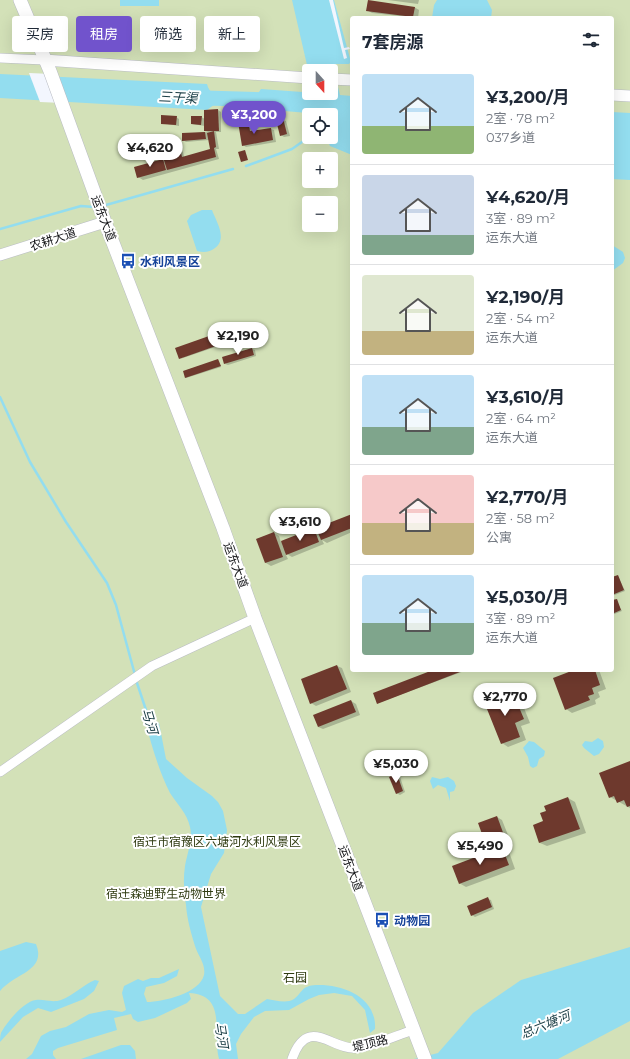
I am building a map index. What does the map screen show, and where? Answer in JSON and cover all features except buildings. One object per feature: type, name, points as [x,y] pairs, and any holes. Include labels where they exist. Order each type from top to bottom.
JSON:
[{"type":"main road","name":"运东大道","points":[[20,0],[48,65]]},
{"type":"main road","name":"运东大道","points":[[25,0],[105,222],[223,528],[255,618],[425,1059]]},
{"type":"street","points":[[0,58],[48,65],[302,78]]},
{"type":"street","points":[[338,79],[350,80]]},
{"type":"street","points":[[614,95],[630,96]]},
{"type":"street","name":"农耕大道","points":[[0,255],[105,222]]},
{"type":"street","points":[[0,772],[118,688],[152,666],[255,618]]},
{"type":"street","name":"堤顶路","points":[[292,1059],[300,1043],[307,1038],[326,1038],[347,1048],[353,1048],[381,1041],[413,1030]]},
{"type":"green space","name":"宿迁市宿豫区六塘河水利风景区","points":[[0,0],[630,0],[630,1059],[0,1059]]},
{"type":"water","points":[[120,0],[159,0],[159,6],[120,6]]},
{"type":"water","points":[[292,0],[334,0],[350,58],[349,64],[307,64]]},
{"type":"water","points":[[437,0],[487,0],[492,10],[491,16],[432,16],[434,5]]},
{"type":"water","points":[[0,74],[207,84],[212,92],[226,96],[226,104],[215,104],[207,110],[0,98]]},
{"type":"water","points":[[338,87],[340,95],[350,96],[350,154],[330,146],[329,144],[338,144],[338,108],[302,108],[302,113],[261,109],[258,103],[252,101],[252,97],[257,95],[261,89],[302,92],[302,100],[338,100]]},
{"type":"water","points":[[614,112],[630,113],[630,180],[614,179]]},
{"type":"water","points":[[202,210],[212,210],[221,235],[219,244],[213,249],[204,252],[197,251],[187,221],[191,215]]},
{"type":"water","points":[[614,246],[623,252],[625,258],[623,263],[614,270]]},
{"type":"water","points":[[150,721],[159,723],[166,759],[187,778],[212,796],[218,802],[223,811],[227,830],[224,853],[211,874],[201,907],[220,996],[238,1014],[245,1014],[267,999],[288,1001],[294,999],[305,988],[311,986],[326,985],[337,987],[356,995],[370,1008],[374,1018],[375,1029],[370,1033],[365,1010],[352,996],[334,993],[319,995],[289,1010],[265,1011],[254,1017],[241,1034],[236,1044],[238,1059],[219,1059],[214,1008],[209,1000],[201,995],[189,993],[191,999],[187,1003],[155,1018],[138,1022],[133,1019],[131,1014],[114,1018],[117,1030],[58,1048],[53,1051],[53,1055],[56,1059],[26,1059],[32,1054],[41,1036],[50,1031],[66,1027],[89,1014],[109,1010],[122,1012],[126,1010],[122,993],[124,986],[138,979],[143,981],[151,978],[159,978],[179,969],[177,976],[164,983],[146,987],[144,994],[147,1002],[154,1002],[180,995],[196,987],[204,975],[204,967],[195,946],[189,926],[185,895],[184,871],[191,832],[189,822],[170,793],[159,768],[146,724]]},
{"type":"water","points":[[598,738],[603,741],[604,747],[599,754],[594,756],[582,745],[585,741],[592,742]]},
{"type":"water","points":[[529,741],[534,742],[545,751],[544,756],[539,759],[537,766],[533,768],[530,766],[528,757],[523,748]]},
{"type":"water","points":[[432,777],[440,779],[448,777],[454,781],[456,786],[454,791],[450,792],[450,801],[446,788],[438,785],[433,789],[430,781]]},
{"type":"water","points":[[26,942],[36,944],[38,953],[37,960],[28,971],[6,985],[0,991],[0,951]]},
{"type":"water","name":"总六塘河","points":[[630,947],[630,1021],[558,1059],[414,1059],[438,1053],[473,1013],[521,980]]},
{"type":"water","points":[[95,980],[99,981],[94,991],[84,999],[51,1012],[38,1008],[23,1017],[0,1042],[1,1033],[7,1024],[26,1004],[36,1000],[61,1000]]},
{"type":"water","points":[[121,1045],[130,1045],[135,1051],[136,1059],[81,1059]]},
{"type":"pier","points":[[329,0],[333,0],[344,48],[349,47],[350,49],[345,50],[347,58],[344,59]]},
{"type":"pier","points":[[29,73],[52,74],[63,103],[40,102]]},
{"type":"waterway","name":"三干渠","points":[[205,98],[271,100]]},
{"type":"waterway","points":[[246,166],[292,149],[302,142]]},
{"type":"waterway","points":[[106,205],[233,169]]},
{"type":"waterway","points":[[0,229],[81,206],[94,207]]},
{"type":"waterway","name":"马河","points":[[0,397],[30,462],[66,522],[107,583],[116,605],[135,675]]},
{"type":"waterway","name":"马河","points":[[136,680],[151,725]]},
{"type":"place","name":"水利风景区","points":[[128,261]]},
{"type":"place","name":"动物园","points":[[382,920]]},
{"type":"park label","name":"宿迁森迪野生动物世界","points":[[166,893]]},
{"type":"park label","name":"石园","points":[[295,977]]}]
